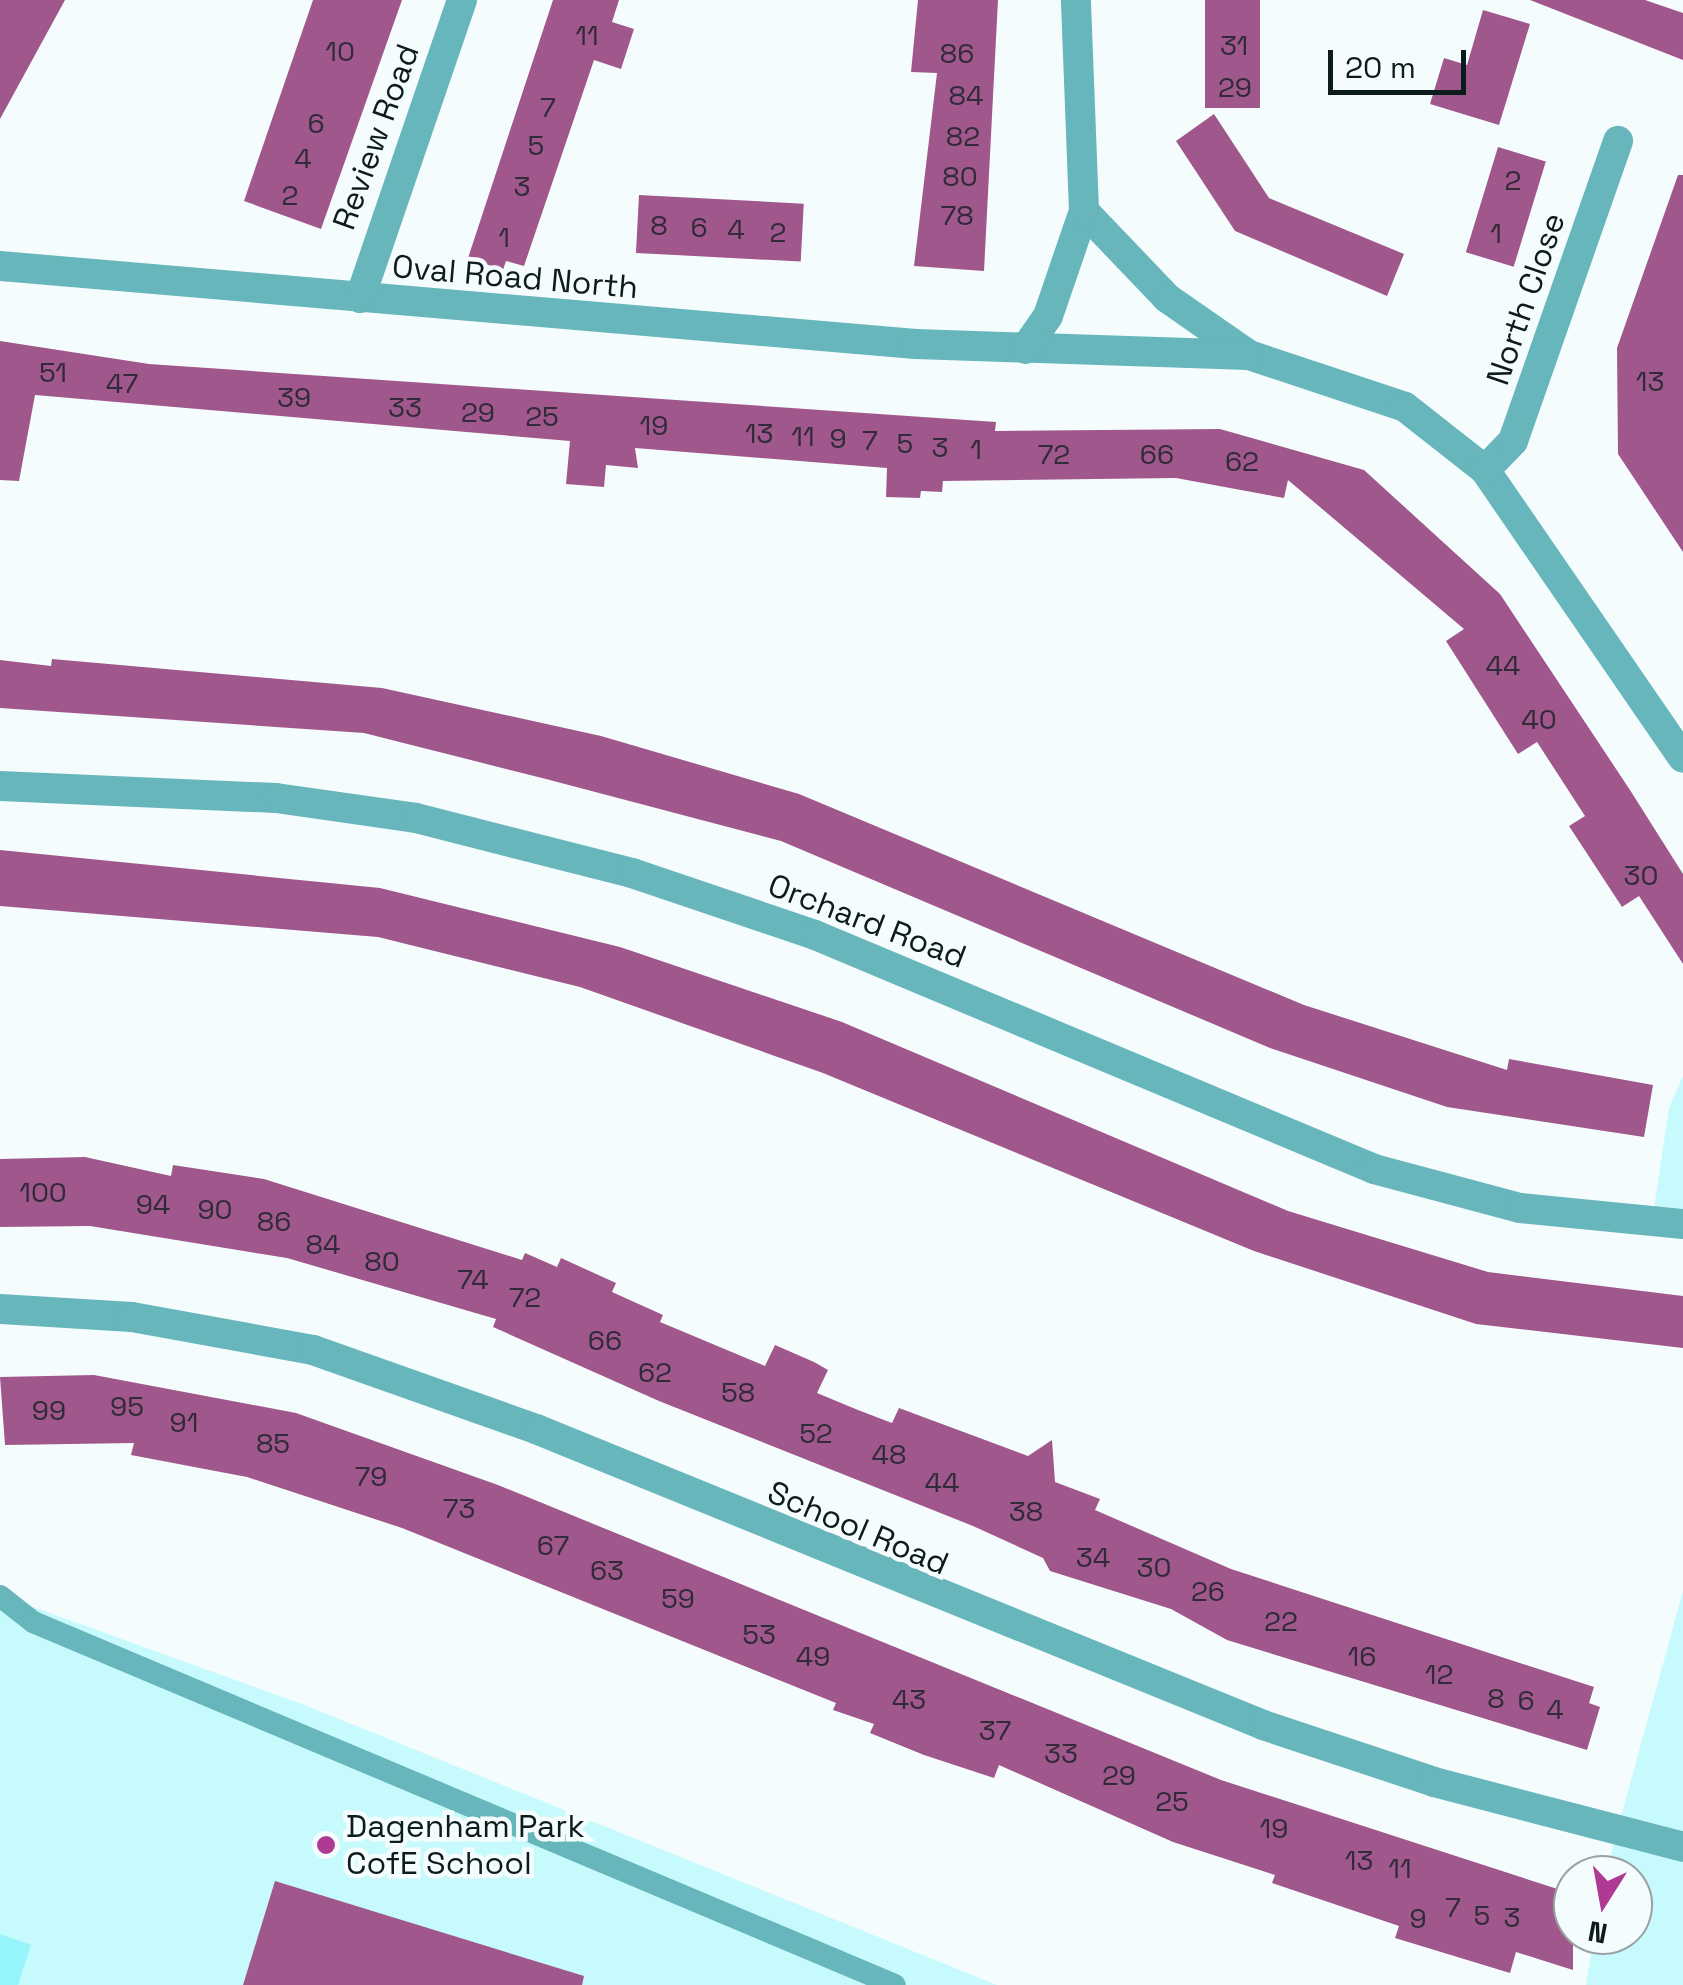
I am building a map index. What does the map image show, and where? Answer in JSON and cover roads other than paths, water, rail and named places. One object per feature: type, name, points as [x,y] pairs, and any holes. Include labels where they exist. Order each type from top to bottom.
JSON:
[{"type":"street","name":"Review Road","points":[[360,298],[462,0]]},
{"type":"street","points":[[1025,349],[1048,316],[1084,211],[1076,0]]},
{"type":"street","name":"North Close","points":[[1485,470],[1514,441],[1618,142]]},
{"type":"street","points":[[1084,211],[1167,298],[1249,355],[1405,407],[1485,470],[1683,758]]},
{"type":"street","name":"Oval Road North","points":[[0,266],[1025,349],[1249,355]]},
{"type":"street","name":"Orchard Road","points":[[0,786],[276,798],[416,818],[632,873],[815,935],[1374,1169],[1520,1208],[1683,1224]]},
{"type":"street","name":"School Road","points":[[0,1309],[132,1317],[313,1350],[536,1430],[1263,1725],[1434,1782],[1683,1847]]},
{"type":"lane","points":[[0,1596],[33,1622],[894,1985]]},
{"type":"place","name":"Dagenham Park CofE School","points":[[326,1845]]}]
